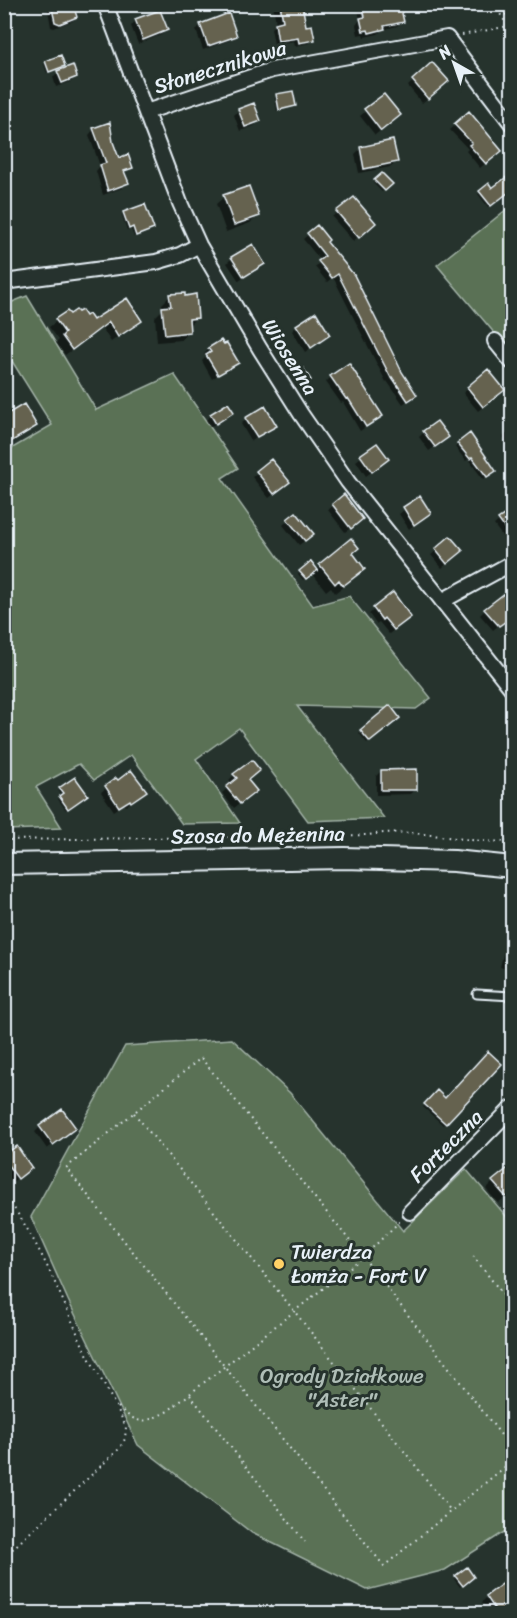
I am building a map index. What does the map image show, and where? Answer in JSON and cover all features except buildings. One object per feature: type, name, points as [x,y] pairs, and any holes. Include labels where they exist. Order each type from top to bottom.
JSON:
[{"type":"main road","name":"Szosa do Mężenina","points":[[4,864],[344,858],[454,861],[513,867]]},
{"type":"street","name":"Wiosenna","points":[[105,4],[180,203],[199,245],[260,349],[348,482],[513,689]]},
{"type":"street","name":"Słonecznikowa","points":[[146,112],[272,70],[447,38]]},
{"type":"street","points":[[447,38],[513,124]]},
{"type":"street","points":[[4,282],[156,262],[180,255],[199,245]]},
{"type":"street","points":[[495,341],[513,362]]},
{"type":"street","points":[[442,601],[513,563]]},
{"type":"street","name":"Forteczna","points":[[410,1212],[513,1108]]},
{"type":"lane","points":[[477,994],[513,996]]},
{"type":"path","points":[[494,4],[513,33]]},
{"type":"path","points":[[499,4],[513,24]]},
{"type":"path","points":[[447,38],[508,26]]},
{"type":"path","points":[[4,840],[369,836],[384,832],[429,835],[474,842],[513,841]]},
{"type":"path","points":[[513,1449],[363,1257],[201,1058],[66,1168],[384,1566],[513,1461]]},
{"type":"path","points":[[134,1113],[452,1511]]},
{"type":"path","points":[[4,1194],[31,1234],[80,1338],[126,1427],[125,1439],[119,1449],[4,1557]]},
{"type":"path","points":[[116,1406],[133,1420],[141,1422],[168,1412],[363,1257],[410,1212]]},
{"type":"path","points":[[473,1256],[513,1306]]},
{"type":"path","points":[[190,1395],[305,1542]]},
{"type":"green space","points":[[512,205],[512,354],[437,265]]},
{"type":"green space","points":[[27,296],[96,410],[174,374],[238,468],[222,478],[313,606],[349,596],[431,698],[416,709],[297,706],[384,818],[308,821],[239,728],[196,759],[240,823],[182,824],[131,755],[94,780],[79,764],[36,787],[62,828],[5,830],[4,453],[52,425],[5,350],[5,305]]},
{"type":"green space","name":"Ogrody Działkowe \"Aster\"","points":[[232,1039],[290,1093],[403,1231],[466,1169],[512,1223],[512,1527],[445,1570],[367,1590],[252,1533],[138,1445],[31,1217],[125,1046]]},
{"type":"place","name":"Twierdza Łomża - Fort V","points":[[279,1264]]}]
